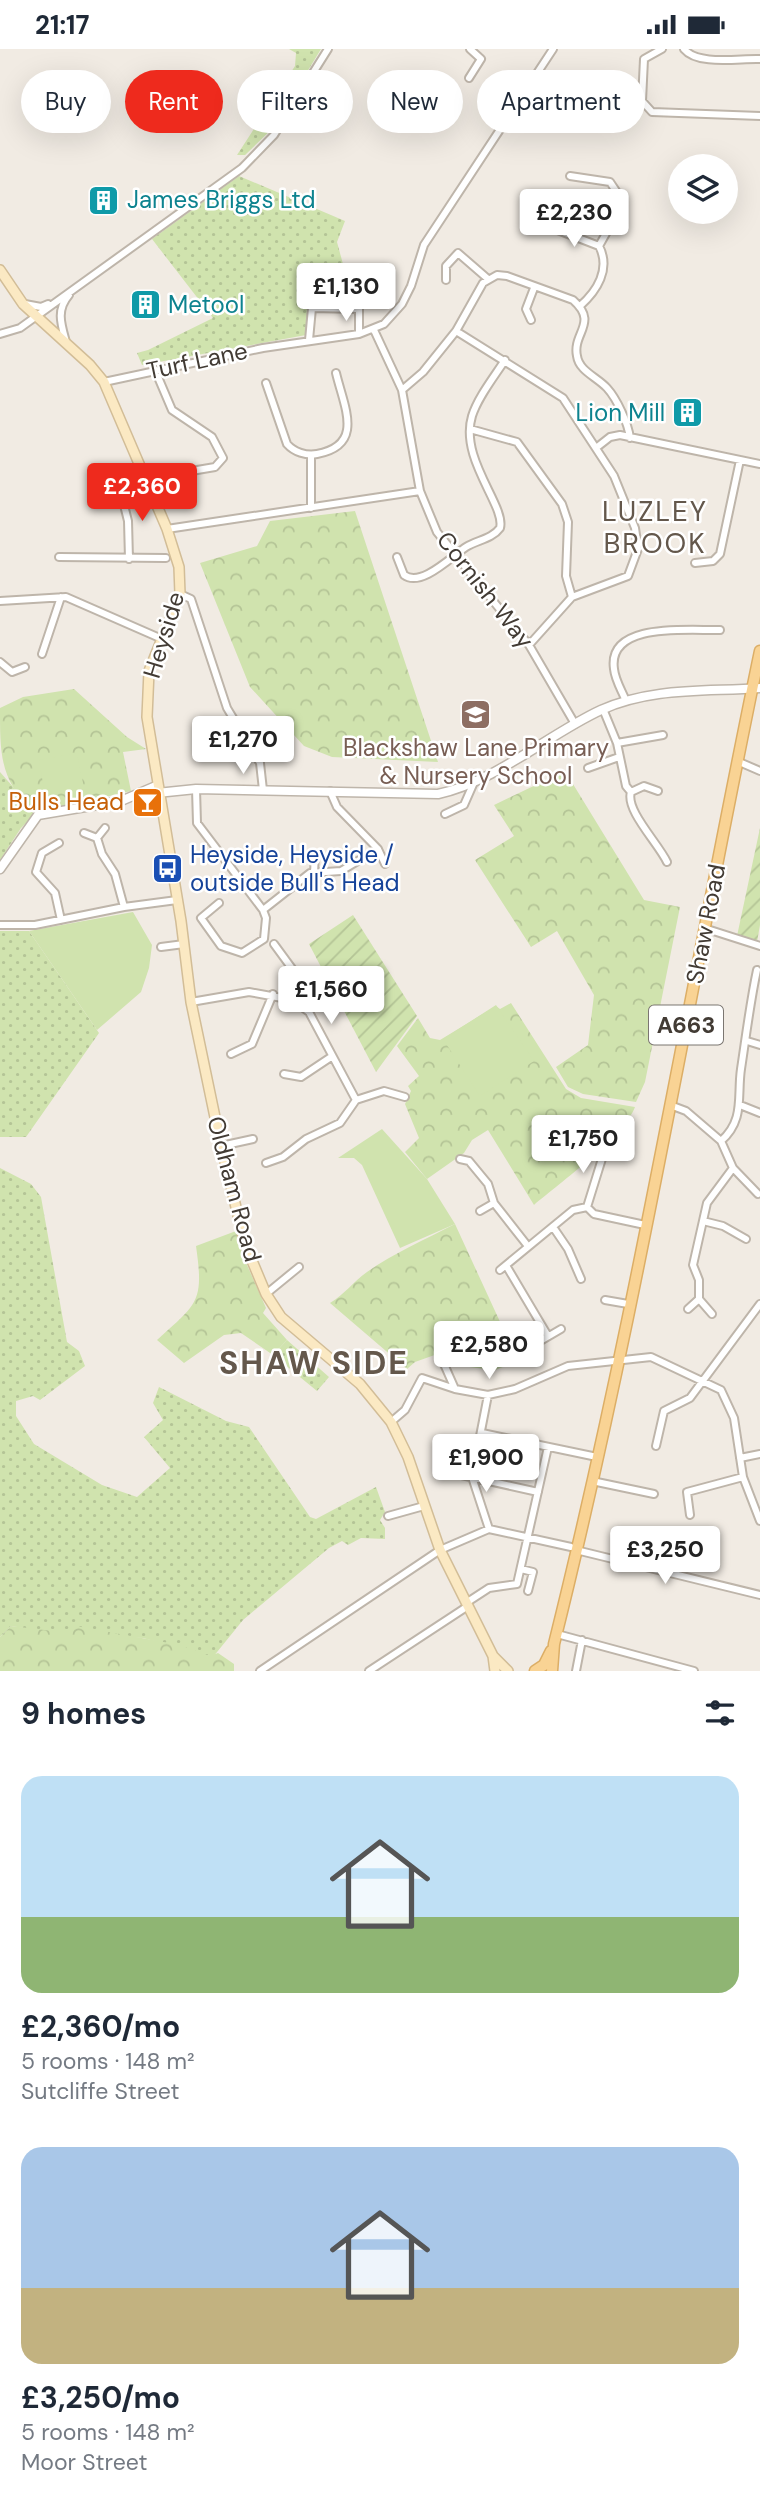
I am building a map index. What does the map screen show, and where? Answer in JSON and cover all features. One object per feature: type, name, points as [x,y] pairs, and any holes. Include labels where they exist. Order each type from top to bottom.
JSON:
[{"type":"main road","points":[[0,270],[23,304],[38,315],[104,382]]},
{"type":"main road","name":"Heyside","points":[[104,382],[167,529],[179,567],[180,594],[151,662],[147,717],[177,900]]},
{"type":"main road","name":"Shaw Road","points":[[617,1360],[707,929],[747,710],[756,689],[760,651]]},
{"type":"main road","points":[[747,710],[760,698]]},
{"type":"main road","name":"Oldham Road","points":[[177,900],[191,1002],[221,1146],[245,1244],[266,1294],[281,1318],[360,1384],[391,1422],[408,1457],[440,1550],[493,1656],[508,1671]]},
{"type":"main road","name":"A663","points":[[552,1671],[573,1548],[592,1481],[617,1360]]},
{"type":"main road","name":"A663","points":[[535,1671],[544,1665],[556,1639]]},
{"type":"main road","name":"Oldham Road","points":[[493,1656],[495,1671]]},
{"type":"street","points":[[0,334],[20,328],[242,168],[274,135],[328,49]]},
{"type":"street","points":[[469,78],[481,59],[470,49]]},
{"type":"street","name":"Turf Lane","points":[[104,382],[309,340],[359,334],[384,324],[402,304],[424,245],[553,49]]},
{"type":"street","points":[[643,70],[644,59],[662,49]]},
{"type":"street","points":[[684,49],[694,57],[760,59]]},
{"type":"street","points":[[737,49],[737,58]]},
{"type":"street","points":[[645,104],[652,111],[760,116]]},
{"type":"street","points":[[570,176],[610,182],[615,188],[609,228],[599,246]]},
{"type":"street","points":[[555,229],[599,246],[604,259],[598,289],[580,306]]},
{"type":"street","points":[[446,281],[446,266],[458,253],[488,279]]},
{"type":"street","points":[[402,390],[423,372],[456,331],[488,279],[507,276],[573,300],[580,306],[585,320],[576,349],[578,361],[608,389],[630,438]]},
{"type":"street","points":[[66,342],[60,309],[78,286]]},
{"type":"street","points":[[531,320],[526,309],[534,288]]},
{"type":"street","points":[[23,304],[41,307],[59,299]]},
{"type":"street","points":[[309,340],[312,308],[359,309],[359,334]]},
{"type":"street","name":"Cornish Way","points":[[374,330],[402,390],[420,491],[437,532],[529,645],[575,724]]},
{"type":"street","points":[[456,331],[563,398],[614,476],[635,529],[638,549],[628,576],[572,597],[529,645]]},
{"type":"street","points":[[397,558],[404,575],[412,579],[440,568],[456,555],[496,533],[501,523],[475,463],[470,429],[478,405],[505,360]]},
{"type":"street","points":[[155,370],[172,410],[212,437],[223,458],[215,467],[156,477]]},
{"type":"street","points":[[266,383],[287,444],[292,451],[311,455],[339,446],[347,436],[348,422],[336,373]]},
{"type":"street","points":[[470,429],[517,442],[562,504],[568,521],[566,576],[572,597]]},
{"type":"street","points":[[596,447],[610,437],[630,438],[760,464]]},
{"type":"street","points":[[311,455],[312,508]]},
{"type":"street","points":[[695,563],[713,561],[720,554],[740,460]]},
{"type":"street","points":[[129,559],[128,521],[122,497],[128,492],[148,486]]},
{"type":"street","points":[[167,529],[420,491]]},
{"type":"street","points":[[59,557],[166,558]]},
{"type":"street","points":[[180,594],[191,600],[227,708],[260,763],[263,790]]},
{"type":"street","points":[[42,654],[61,597]]},
{"type":"street","points":[[0,601],[61,597],[162,639]]},
{"type":"street","points":[[626,701],[614,664],[618,649],[629,638],[642,633],[720,630]]},
{"type":"street","points":[[0,662],[12,673],[24,667]]},
{"type":"street","points":[[0,869],[38,815],[121,801],[157,790],[438,794],[475,780],[603,709],[626,701],[694,690],[756,689]]},
{"type":"street","points":[[603,709],[617,743],[626,786],[631,792]]},
{"type":"street","points":[[617,743],[663,735]]},
{"type":"street","points":[[588,768],[619,757]]},
{"type":"street","points":[[737,761],[760,771]]},
{"type":"street","points":[[445,814],[464,805],[475,780]]},
{"type":"street","points":[[658,791],[644,786],[631,792],[629,799],[631,809],[667,862]]},
{"type":"street","points":[[196,789],[197,823],[263,910],[267,918],[264,939],[237,953],[221,946],[201,918],[219,903]]},
{"type":"street","points":[[330,791],[337,807],[378,849],[385,865]]},
{"type":"street","points":[[97,838],[105,828]]},
{"type":"street","points":[[83,833],[97,838]]},
{"type":"street","points":[[97,838],[102,854],[115,874],[124,907]]},
{"type":"street","points":[[59,842],[42,853],[35,867],[38,878],[55,893],[61,920]]},
{"type":"street","points":[[263,910],[312,873],[341,871],[378,849]]},
{"type":"street","points":[[312,873],[315,854]]},
{"type":"street","points":[[0,925],[61,920],[124,907],[177,900]]},
{"type":"street","points":[[707,929],[760,946]]},
{"type":"street","points":[[161,947],[184,944]]},
{"type":"street","points":[[274,944],[296,974],[293,1000]]},
{"type":"street","points":[[721,1140],[735,1124],[740,1105],[740,1072],[757,970]]},
{"type":"street","points":[[191,1002],[249,992],[273,994],[293,1000],[309,1013],[356,1100]]},
{"type":"street","points":[[231,1053],[252,1044],[273,994]]},
{"type":"street","points":[[747,1041],[760,1045]]},
{"type":"street","points":[[284,1074],[301,1077],[331,1057]]},
{"type":"street","points":[[266,1163],[283,1157],[306,1139],[340,1123],[356,1100],[384,1091],[405,1097]]},
{"type":"street","points":[[670,1105],[686,1111],[721,1140],[733,1168],[758,1194]]},
{"type":"street","points":[[740,1105],[760,1113]]},
{"type":"street","points":[[221,1146],[253,1139]]},
{"type":"street","points":[[587,1207],[605,1149]]},
{"type":"street","points":[[460,1159],[469,1161],[488,1184],[494,1203],[527,1245]]},
{"type":"street","points":[[688,1309],[699,1299],[700,1288],[693,1265],[712,1192],[733,1168]]},
{"type":"street","points":[[480,1211],[494,1203]]},
{"type":"street","points":[[587,1207],[594,1214],[645,1225]]},
{"type":"street","points":[[548,1336],[504,1269],[527,1245],[573,1210],[587,1207]]},
{"type":"street","points":[[703,1221],[723,1226],[746,1239]]},
{"type":"street","points":[[553,1227],[568,1249],[581,1279]]},
{"type":"street","points":[[266,1294],[299,1267]]},
{"type":"street","points":[[699,1299],[712,1314]]},
{"type":"street","points":[[605,1300],[628,1304]]},
{"type":"street","points":[[656,1446],[664,1411],[690,1398],[760,1304]]},
{"type":"street","points":[[537,1343],[561,1329]]},
{"type":"street","points":[[440,1355],[455,1389]]},
{"type":"street","points":[[391,1422],[405,1410],[422,1378],[455,1389],[488,1395],[515,1389],[568,1366],[651,1357],[722,1390],[738,1431],[743,1477],[760,1521]]},
{"type":"street","points":[[488,1395],[472,1478],[489,1529]]},
{"type":"street","points":[[482,1433],[597,1457]]},
{"type":"street","points":[[369,1671],[489,1588],[517,1584],[548,1447]]},
{"type":"street","points":[[740,1458],[760,1454]]},
{"type":"street","points":[[439,1470],[538,1492]]},
{"type":"street","points":[[690,1515],[687,1492],[743,1477]]},
{"type":"street","points":[[592,1481],[654,1494]]},
{"type":"street","points":[[388,1516],[424,1506]]},
{"type":"street","points":[[260,1671],[440,1550],[489,1529],[760,1595]]},
{"type":"street","points":[[521,1569],[533,1572],[528,1591]]},
{"type":"street","points":[[556,1639],[582,1640],[694,1671]]},
{"type":"street","points":[[576,1671],[582,1640]]},
{"type":"green space","points":[[289,49],[321,49],[308,70],[292,70],[296,53]]},
{"type":"green space","points":[[251,133],[268,133],[245,155],[237,155]]},
{"type":"green space","points":[[239,176],[345,221],[337,242],[353,301],[309,307],[306,335],[142,365],[137,353],[213,318],[152,239]]},
{"type":"green space","points":[[355,511],[438,762],[332,757],[304,746],[250,687],[200,563],[257,546],[270,521]]},
{"type":"green space","points":[[74,689],[127,737],[146,749],[123,752],[131,791],[36,813],[15,790],[4,767],[0,708],[23,697]]},
{"type":"green space","points":[[77,753],[84,788],[45,795],[39,760]]},
{"type":"green space","points":[[565,771],[644,900],[680,907],[645,1082],[636,1102],[583,1094],[568,1087],[556,1067],[588,1045],[594,995],[557,931],[531,947],[475,860],[514,836],[494,805]]},
{"type":"green space","points":[[0,772],[36,813],[21,828],[0,860]]},
{"type":"green space","points":[[760,828],[760,925],[757,942],[737,936]]},
{"type":"green space","points":[[133,912],[152,945],[149,968],[141,992],[97,1030],[29,931]]},
{"type":"green space","points":[[353,915],[417,1016],[376,1072],[309,944]]},
{"type":"green space","points":[[0,931],[29,931],[99,1033],[26,1137],[0,1137]]},
{"type":"green space","points":[[511,1003],[566,1089],[581,1098],[635,1107],[629,1119],[605,1145],[534,1205],[488,1130],[472,1140],[464,1153],[427,1179],[405,1152],[419,1138],[405,1104],[411,1091],[408,1086],[419,1076],[397,1046],[418,1018],[430,1038],[440,1040],[496,1006],[500,1009]]},
{"type":"green space","points":[[496,1005],[534,1061],[480,1096],[443,1039]]},
{"type":"green space","points":[[382,1129],[427,1179],[455,1224],[400,1248],[362,1165],[354,1158],[338,1158]]},
{"type":"green space","points":[[0,1168],[31,1184],[41,1197],[67,1342],[79,1351],[85,1366],[40,1400],[33,1396],[16,1401],[16,1416],[34,1444],[102,1485],[137,1497],[170,1468],[144,1437],[163,1420],[153,1403],[159,1387],[226,1421],[249,1427],[310,1517],[316,1519],[376,1487],[385,1512],[380,1520],[385,1528],[385,1539],[361,1538],[348,1545],[342,1541],[329,1548],[243,1620],[213,1657],[143,1638],[59,1634],[11,1626],[0,1637]]},
{"type":"green space","points":[[455,1224],[518,1361],[495,1370],[469,1367],[465,1360],[450,1367],[443,1352],[415,1362],[407,1369],[330,1303],[377,1265]]},
{"type":"green space","points":[[236,1231],[243,1256],[266,1308],[263,1313],[287,1340],[273,1355],[241,1333],[224,1335],[184,1363],[157,1340],[182,1318],[195,1300],[199,1279],[196,1246]]},
{"type":"green space","points":[[287,1340],[329,1377],[317,1391],[273,1355]]},
{"type":"green space","points":[[11,1626],[69,1633],[76,1626],[180,1645],[210,1656],[218,1653],[234,1664],[234,1671],[0,1671],[0,1637]]},
{"type":"place","name":"James Briggs Ltd","points":[[104,200]]},
{"type":"place","name":"Metool","points":[[145,305]]},
{"type":"place","name":"Lion Mill","points":[[688,413]]},
{"type":"place","name":"Blackshaw Lane Primary & Nursery School","points":[[476,714]]},
{"type":"place","name":"Bulls Head","points":[[147,802]]},
{"type":"place","name":"Heyside, Heyside / outside Bull's Head","points":[[167,869]]},
{"type":"district","name":"LUZLEY BROOK","points":[[655,527]]},
{"type":"district","name":"SHAW SIDE","points":[[314,1363]]}]
